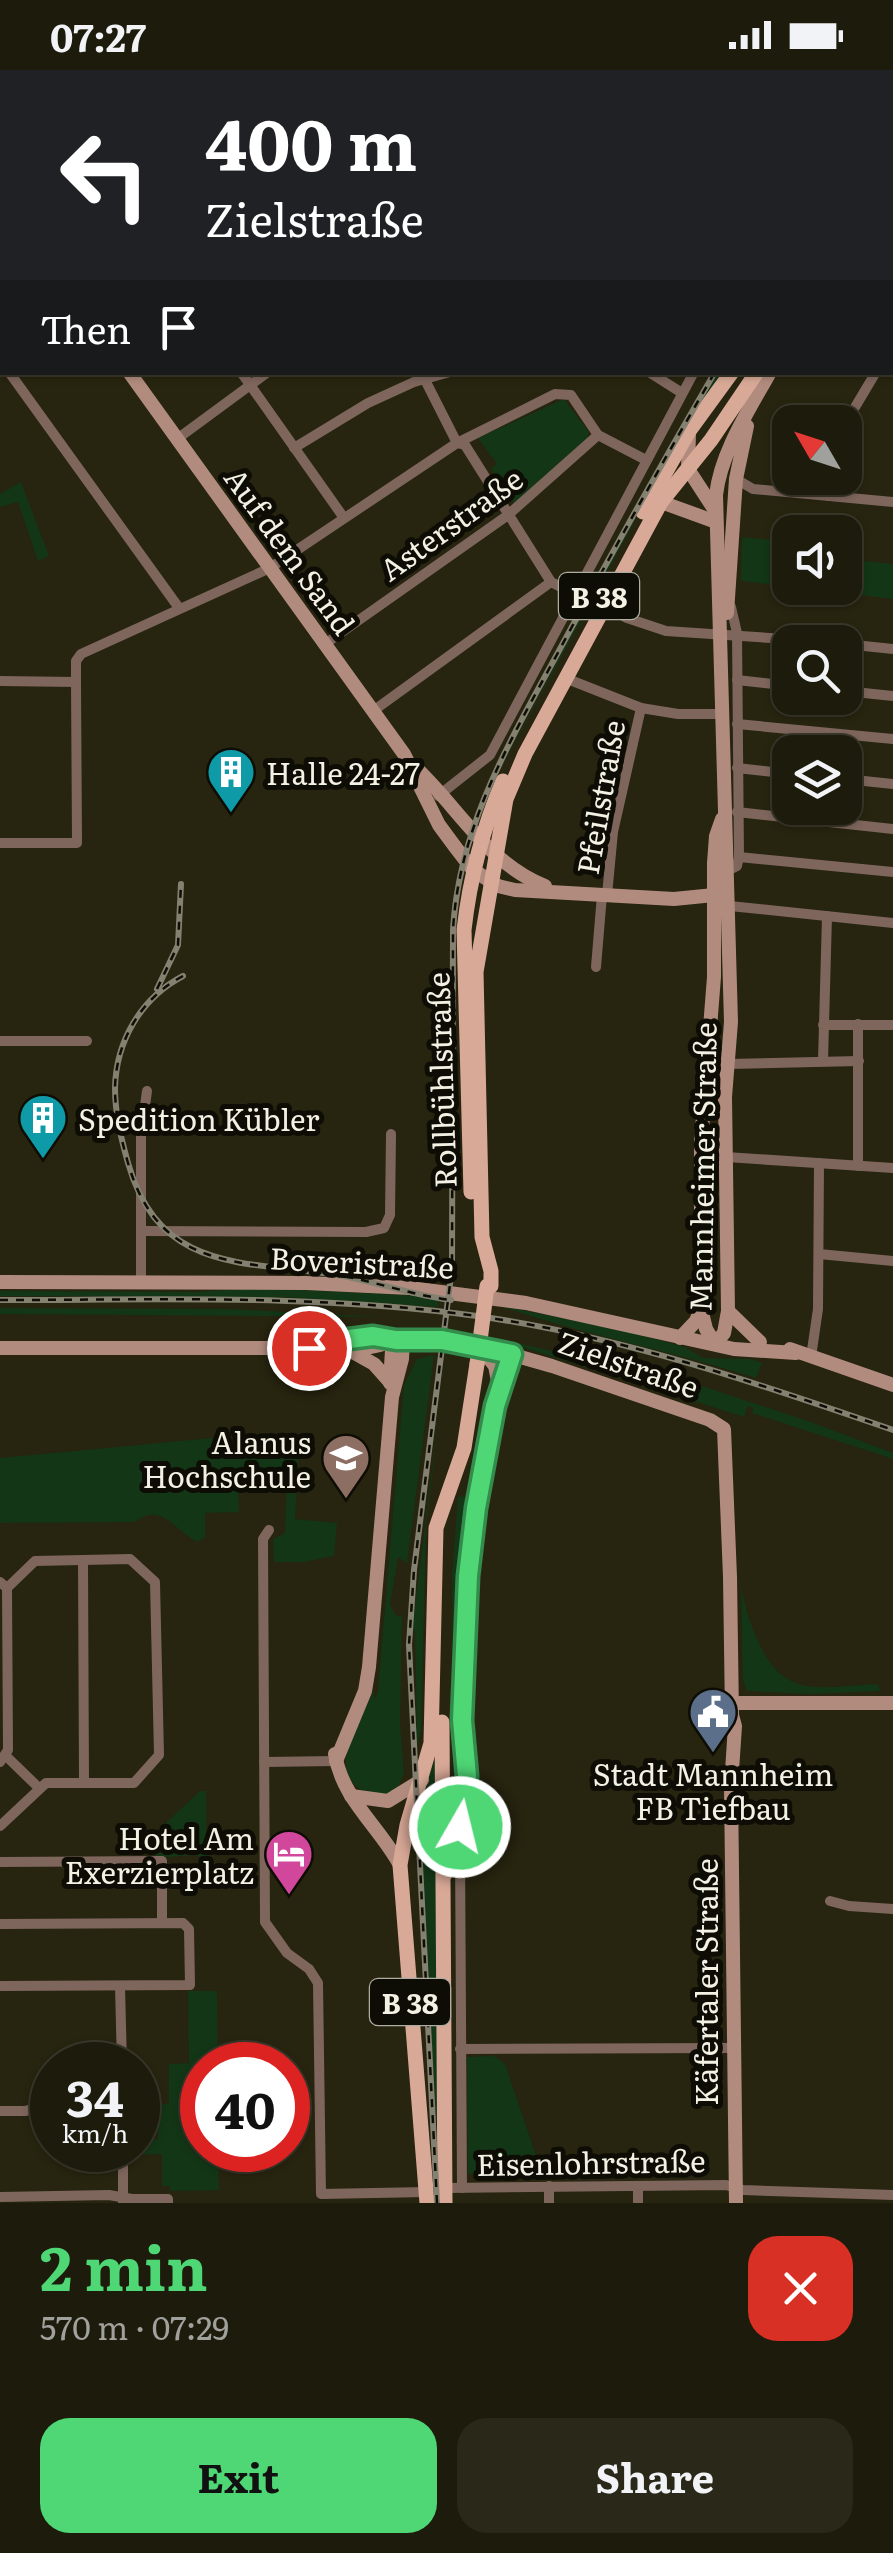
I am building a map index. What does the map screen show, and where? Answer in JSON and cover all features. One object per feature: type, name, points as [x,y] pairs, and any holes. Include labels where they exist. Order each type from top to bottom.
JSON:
[{"type":"main road","name":"B 38","points":[[689,432],[730,375]]},
{"type":"main road","name":"B 38","points":[[688,469],[755,375]]},
{"type":"main road","name":"Rollbühlstraße","points":[[489,1286],[473,1226],[466,1036],[464,930],[476,857],[521,741],[689,432]]},
{"type":"main road","name":"Rollbühlstraße","points":[[489,1286],[491,1271],[482,1237],[476,972],[492,869],[514,776],[661,502],[688,469]]},
{"type":"main road","name":"B 38","points":[[451,2193],[452,1967],[443,1876],[443,1534],[446,1509],[472,1440],[485,1365],[489,1286]]},
{"type":"main road","name":"B 38","points":[[427,2198],[400,1865],[407,1825],[431,1743],[436,1528],[464,1448],[485,1365]]},
{"type":"street","points":[[11,375],[180,608]]},
{"type":"street","name":"Auf dem Sand","points":[[131,375],[407,760],[439,825],[492,869]]},
{"type":"street","points":[[242,375],[344,518]]},
{"type":"street","points":[[177,439],[264,375]]},
{"type":"street","points":[[654,375],[682,393]]},
{"type":"street","points":[[429,802],[490,755],[692,375]]},
{"type":"street","points":[[744,392],[746,375]]},
{"type":"street","name":"Mannheimer Straße","points":[[739,857],[731,812],[724,718],[729,601],[716,517],[717,487],[725,462],[768,375]]},
{"type":"street","points":[[856,405],[874,375]]},
{"type":"street","points":[[294,448],[423,376],[457,443],[464,445],[551,582],[576,594]]},
{"type":"street","points":[[0,843],[77,843],[76,661],[81,654],[270,568],[457,443],[555,394],[571,395],[598,434],[646,460]]},
{"type":"street","name":"Mannheimer Straße","points":[[720,903],[732,1022],[726,1157],[728,1311],[727,1326],[716,1344],[701,1309],[701,1142],[721,867],[737,768],[724,718],[737,680],[724,558],[748,415]]},
{"type":"street","points":[[689,432],[688,469],[716,517]]},
{"type":"street","name":"Asterstraße","points":[[324,644],[508,515],[598,434]]},
{"type":"street","points":[[711,440],[736,479],[754,489],[893,502]]},
{"type":"street","points":[[700,487],[717,487],[736,479]]},
{"type":"street","points":[[734,504],[754,489]]},
{"type":"street","points":[[661,502],[716,517]]},
{"type":"street","points":[[373,711],[551,582]]},
{"type":"street","points":[[607,608],[666,630],[772,637]]},
{"type":"street","points":[[862,646],[893,649]]},
{"type":"street","points":[[569,679],[640,708],[893,740]]},
{"type":"street","points":[[737,680],[772,684]]},
{"type":"street","points":[[0,682],[76,682]]},
{"type":"street","points":[[862,693],[893,696]]},
{"type":"street","name":"Pfeilstraße","points":[[596,968],[614,832],[640,708]]},
{"type":"street","name":"Auf dem Sand","points":[[407,760],[442,792],[467,825],[476,857]]},
{"type":"street","points":[[737,768],[772,772]]},
{"type":"street","points":[[862,781],[893,784]]},
{"type":"street","points":[[731,812],[893,828]]},
{"type":"street","points":[[467,825],[490,813]]},
{"type":"street","points":[[476,857],[521,885],[552,890],[893,922]]},
{"type":"street","points":[[721,867],[737,866],[739,857],[893,872]]},
{"type":"street","points":[[492,869],[521,885]]},
{"type":"street","points":[[483,918],[499,900],[521,885]]},
{"type":"street","points":[[823,1062],[827,916]]},
{"type":"street","points":[[710,1019],[723,1026],[732,1022]]},
{"type":"street","points":[[858,1024],[858,1166]]},
{"type":"street","points":[[823,1025],[893,1025]]},
{"type":"street","points":[[709,1040],[718,1038],[728,1059],[859,1061]]},
{"type":"street","points":[[0,1041],[84,1041]]},
{"type":"street","points":[[141,1282],[141,1136],[147,1091]]},
{"type":"street","points":[[142,1231],[366,1232],[384,1228],[390,1215],[391,1134]]},
{"type":"street","points":[[726,1157],[893,1168]]},
{"type":"street","points":[[803,1355],[818,1308],[818,1163]]},
{"type":"street","points":[[819,1254],[893,1261]]},
{"type":"street","name":"Boveristraße","points":[[0,1282],[306,1283],[410,1288],[526,1303],[716,1344]]},
{"type":"street","points":[[680,1338],[701,1309],[715,1319],[728,1311],[760,1342]]},
{"type":"street","name":"Zielstraße","points":[[309,1348],[318,1343],[373,1336],[478,1345],[710,1420],[724,1429]]},
{"type":"street","points":[[400,1340],[392,1350],[369,1667],[365,1691],[336,1761],[350,1796],[385,1838],[400,1865]]},
{"type":"street","name":"Zielstraße","points":[[0,1348],[349,1350],[400,1340]]},
{"type":"street","points":[[716,1344],[735,1340],[760,1342],[893,1385]]},
{"type":"street","points":[[716,1344],[803,1355]]},
{"type":"street","points":[[478,1345],[499,1386]]},
{"type":"street","points":[[349,1350],[374,1364],[391,1390]]},
{"type":"street","points":[[485,1365],[509,1352]]},
{"type":"street","points":[[451,2193],[460,2049],[452,1967],[467,1776],[462,1720],[463,1636],[472,1540],[499,1386],[509,1352]]},
{"type":"street","name":"Käfertaler Straße","points":[[724,1429],[732,1709],[727,1744],[731,1760],[736,2195]]},
{"type":"street","points":[[269,1530],[263,1539],[265,1922],[287,1953],[309,1970],[318,1984],[321,2194],[347,2198],[427,2198]]},
{"type":"street","points":[[83,1560],[84,1783]]},
{"type":"street","points":[[0,1826],[46,1783],[134,1782],[157,1760],[157,1586],[130,1560],[35,1562],[3,1585],[3,1759],[38,1788]]},
{"type":"street","points":[[732,1709],[893,1702]]},
{"type":"street","points":[[264,1762],[336,1761]]},
{"type":"street","points":[[442,1788],[447,1792],[456,1790],[464,1761]]},
{"type":"street","points":[[350,1796],[388,1801],[422,1780]]},
{"type":"street","points":[[443,1876],[451,1869],[460,1849]]},
{"type":"street","points":[[0,1862],[162,1861],[162,1923]]},
{"type":"street","points":[[830,1901],[893,1908]]},
{"type":"street","points":[[0,1924],[183,1923],[189,1929],[190,1984],[0,1986]]},
{"type":"street","points":[[120,1986],[121,2042]]},
{"type":"street","points":[[460,2049],[733,2048]]},
{"type":"street","points":[[0,2111],[30,2110]]},
{"type":"street","points":[[123,2172],[123,2200]]},
{"type":"street","name":"Eisenlohrstraße","points":[[451,2193],[549,2186],[726,2185],[736,2195],[893,2196]]},
{"type":"street","points":[[549,2186],[549,2203]]},
{"type":"street","points":[[638,2186],[638,2203]]},
{"type":"street","points":[[0,2197],[168,2201]]},
{"type":"green space","points":[[716,375],[724,375],[673,450],[485,798],[669,449]]},
{"type":"green space","points":[[564,399],[588,431],[588,437],[514,503],[491,469],[497,464],[478,438]]},
{"type":"green space","points":[[21,482],[49,556],[38,561],[18,502],[0,507],[0,494]]},
{"type":"green space","points":[[742,537],[772,540],[772,585],[741,581]]},
{"type":"green space","points":[[862,561],[893,564],[893,599],[862,595]]},
{"type":"green space","points":[[259,1288],[439,1300],[438,1307],[281,1297],[0,1296],[0,1291],[196,1292]]},
{"type":"green space","points":[[500,1306],[611,1327],[685,1347],[703,1358],[751,1359],[762,1363],[756,1378]]},
{"type":"green space","points":[[0,1308],[231,1309],[382,1317],[0,1314]]},
{"type":"green space","points":[[479,1334],[705,1387],[893,1453],[893,1459],[752,1413],[753,1408],[748,1406],[744,1417],[654,1388],[655,1384],[644,1381],[642,1385]]},
{"type":"green space","points":[[434,1355],[407,1563],[398,1557],[390,1604],[397,1617],[402,1615],[400,1725],[404,1773],[395,1794],[375,1794],[361,1790],[349,1777],[347,1752],[373,1691],[375,1700],[378,1691],[404,1385],[417,1359]]},
{"type":"green space","points":[[446,1357],[426,1528],[421,1730],[414,1756],[413,1731],[417,1729],[412,1630]]},
{"type":"green space","points":[[212,1438],[214,1442],[300,1439],[295,1519],[337,1523],[334,1556],[274,1562],[273,1539],[285,1533],[287,1475],[238,1476],[239,1512],[205,1513],[205,1537],[198,1542],[168,1520],[153,1515],[135,1522],[0,1523],[0,1458]]},
{"type":"green space","points":[[458,1496],[473,1498],[460,1772],[453,1772],[452,1575]]},
{"type":"green space","points":[[741,1587],[762,1649],[785,1677],[815,1687],[878,1684],[880,1691],[747,1691],[743,1680]]},
{"type":"green space","points":[[436,1756],[439,2169],[420,1848],[420,1800]]},
{"type":"green space","points":[[200,1791],[206,1791],[207,1860],[195,1855],[155,1858],[154,1834]]},
{"type":"green space","points":[[188,1991],[217,1991],[218,2042],[189,2042]]},
{"type":"green space","points":[[494,2056],[505,2064],[542,2173],[468,2174],[467,2057]]},
{"type":"green space","points":[[180,2063],[180,2172],[219,2172],[219,2190],[170,2191],[170,2186],[162,2186],[160,2104],[169,2104],[169,2064]]},
{"type":"railway","points":[[437,2203],[409,1645],[414,1570],[452,1268],[453,930],[457,891],[477,818],[507,749],[713,375]]},
{"type":"railway","points":[[157,989],[178,945],[181,884]]},
{"type":"railway","points":[[183,976],[143,1009],[126,1038],[116,1071],[116,1107],[128,1163],[142,1198],[160,1224],[182,1242],[235,1262],[346,1277],[451,1300]]},
{"type":"railway","points":[[0,1300],[299,1301],[477,1316],[636,1348],[893,1430]]},
{"type":"place","name":"Halle 24-27","points":[[231,814]]},
{"type":"place","name":"Spedition Kübler","points":[[43,1160]]},
{"type":"place","name":"Alanus Hochschule","points":[[346,1500]]},
{"type":"place","name":"Stadt Mannheim FB Tiefbau","points":[[713,1754]]},
{"type":"place","name":"Hotel Am Exerzierplatz","points":[[289,1896]]},
{"type":"route","points":[[309,1348],[318,1343],[373,1336],[442,1340],[512,1354],[495,1406],[468,1576],[462,1720],[467,1776],[460,1827]]}]
